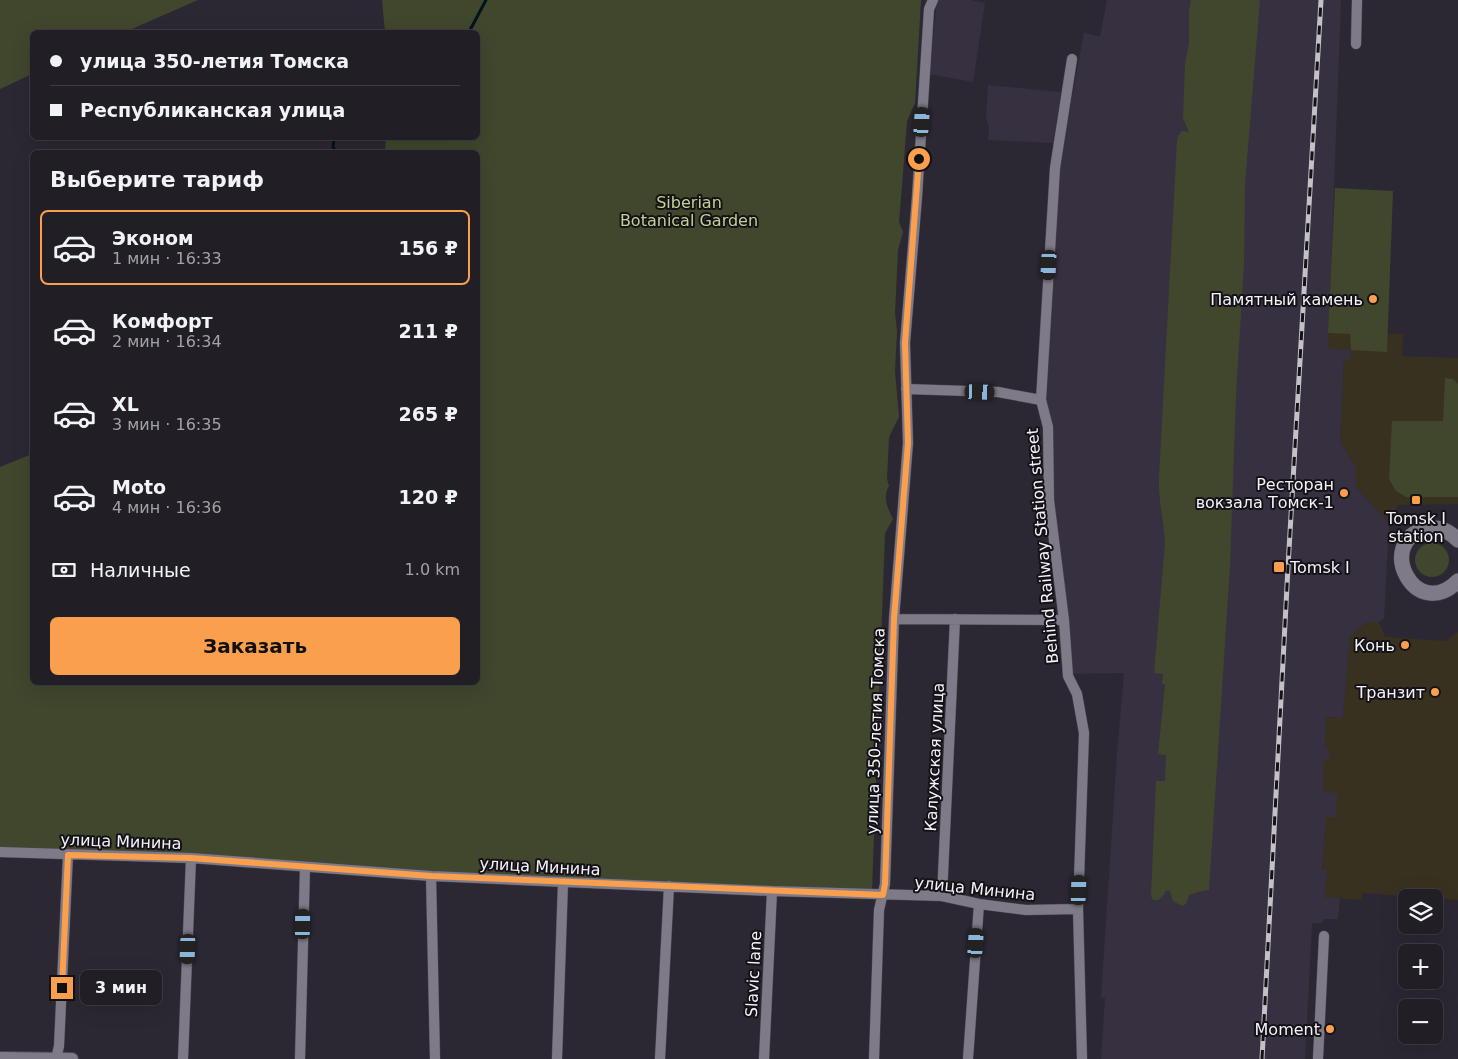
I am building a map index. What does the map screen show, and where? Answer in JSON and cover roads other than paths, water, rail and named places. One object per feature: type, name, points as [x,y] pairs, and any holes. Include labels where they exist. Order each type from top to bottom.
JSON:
[{"type":"main road","points":[[1458,540],[1451,531],[1428,528],[1414,535],[1404,547],[1401,563],[1407,579],[1414,586],[1426,592],[1458,590]]},
{"type":"main road","points":[[1442,591],[1452,587],[1458,581]]},
{"type":"street","name":"улица 350-летия Томска","points":[[874,1059],[879,910],[885,884],[894,619],[908,443],[905,343],[917,197],[928,9],[933,0]]},
{"type":"street","points":[[1356,0],[1356,44]]},
{"type":"street","name":"Behind Railway Station street","points":[[1072,59],[1055,168],[1041,400],[1048,427],[1049,500],[1064,620],[1068,676],[1078,694],[1084,733],[1078,909],[1082,1059]]},
{"type":"street","points":[[906,389],[998,392],[1041,400]]},
{"type":"street","points":[[894,619],[1064,620]]},
{"type":"street","name":"Калужская улица","points":[[942,896],[955,619]]},
{"type":"street","name":"улица Минина","points":[[0,852],[191,858],[431,876],[772,891],[942,896],[979,904],[1026,910],[1078,909]]},
{"type":"street","points":[[57,1059],[68,855]]},
{"type":"street","points":[[183,1059],[191,858]]},
{"type":"street","points":[[300,1059],[305,867]]},
{"type":"street","points":[[431,876],[435,1059]]},
{"type":"street","points":[[556,1059],[563,882]]},
{"type":"street","points":[[660,1059],[669,886]]},
{"type":"street","name":"Slavic lane","points":[[764,1059],[772,891]]},
{"type":"street","points":[[968,1059],[979,904]]},
{"type":"street","points":[[1318,1059],[1324,936]]},
{"type":"street","points":[[0,1058],[72,1059]]},
{"type":"waterway","points":[[470,30],[486,0]]},
{"type":"waterway","points":[[334,140],[335,150]]},
{"type":"railway","points":[[1262,1059],[1321,0]]},
{"type":"place","name":"Памятный камень","points":[[1373,299]]},
{"type":"place","name":"Ресторан вокзала Томск-1","points":[[1344,493]]},
{"type":"place","name":"Tomsk I station","points":[[1416,500]]},
{"type":"place","name":"Tomsk I","points":[[1279,567]]},
{"type":"place","name":"Конь","points":[[1405,645]]},
{"type":"place","name":"Транзит","points":[[1435,692]]},
{"type":"place","name":"Moment","points":[[1330,1029]]},
{"type":"park label","name":"Siberian Botanical Garden","points":[[689,211]]}]
